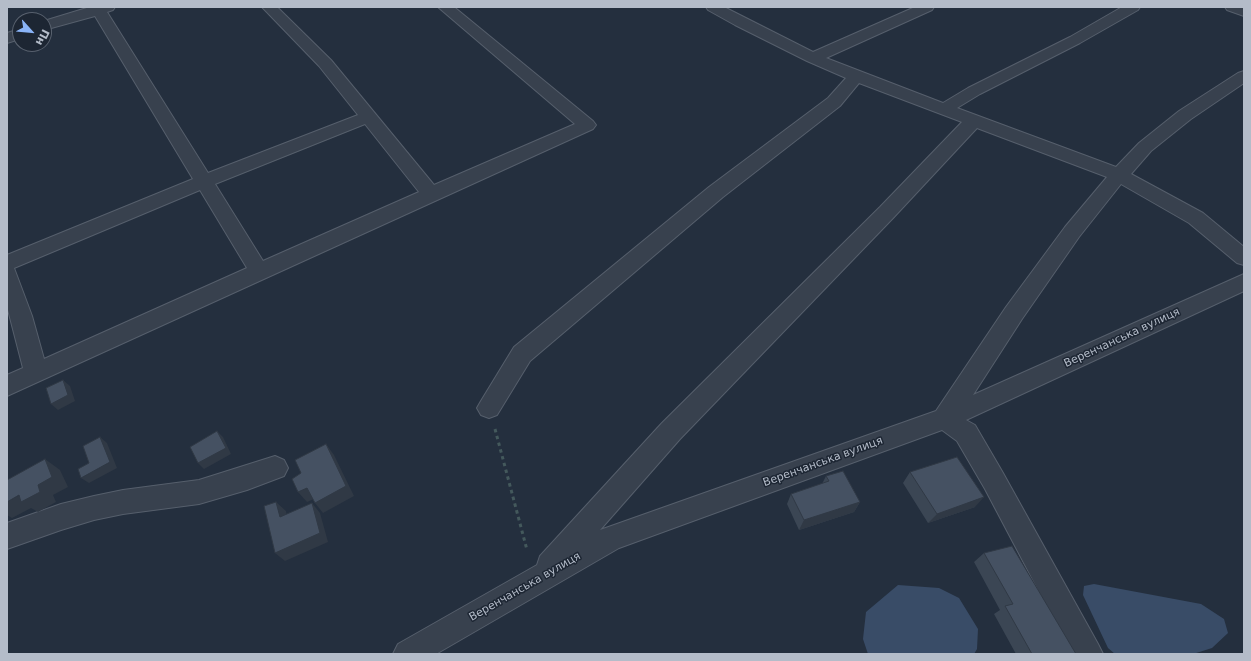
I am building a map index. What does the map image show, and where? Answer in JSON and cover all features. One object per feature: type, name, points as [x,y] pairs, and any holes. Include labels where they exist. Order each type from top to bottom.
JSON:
[{"type":"street","points":[[269,7],[325,64],[431,194]]},
{"type":"street","points":[[7,386],[586,125],[445,7]]},
{"type":"street","points":[[713,7],[743,17],[814,58],[856,76],[1120,175],[1196,218],[1244,258]]},
{"type":"street","points":[[814,58],[927,7]]},
{"type":"street","points":[[944,109],[1075,40],[1133,7]]},
{"type":"street","points":[[1232,7],[1244,12]]},
{"type":"street","points":[[52,23],[101,8],[204,181],[260,271]]},
{"type":"street","points":[[489,408],[522,354],[716,192],[834,102],[856,76]]},
{"type":"street","points":[[1088,654],[998,488],[966,433],[944,419],[1014,313],[1072,232],[1120,175],[1146,147],[1185,115],[1244,76]]},
{"type":"street","points":[[7,263],[204,181],[368,117]]},
{"type":"street","points":[[538,579],[671,431],[887,212],[974,120]]},
{"type":"street","points":[[7,274],[21,316],[36,373]]},
{"type":"street","name":"Веренчанська вулиця","points":[[408,654],[611,538],[944,419],[1244,282]]},
{"type":"street","points":[[7,536],[94,508],[123,502],[199,492],[275,468]]},
{"type":"path","points":[[489,408],[532,567],[538,579]]},
{"type":"water","points":[[1094,584],[1201,604],[1224,619],[1228,633],[1212,648],[1193,654],[1115,654],[1108,648],[1083,595],[1084,586]]},
{"type":"water","points":[[898,585],[939,588],[959,598],[978,629],[977,649],[974,654],[868,654],[863,639],[866,612]]},
{"type":"building","points":[[63,380],[68,395],[51,404],[46,388]]},
{"type":"building","points":[[217,431],[226,448],[198,463],[190,447]]},
{"type":"building","points":[[100,437],[110,462],[81,478],[78,469],[89,463],[83,446]]},
{"type":"building","points":[[326,444],[346,486],[315,503],[307,488],[298,492],[292,479],[301,473],[295,460]]},
{"type":"building","points":[[957,457],[984,497],[937,514],[910,472]]},
{"type":"building","points":[[45,459],[52,477],[38,485],[40,492],[21,502],[19,495],[7,502],[7,480]]},
{"type":"building","points":[[843,471],[860,502],[804,520],[791,494],[829,481],[826,476]]},
{"type":"building","points":[[276,502],[280,517],[312,503],[320,533],[275,553],[264,506]]},
{"type":"building","points":[[1012,546],[1076,654],[1032,654],[1005,606],[1013,604],[984,553]]}]
